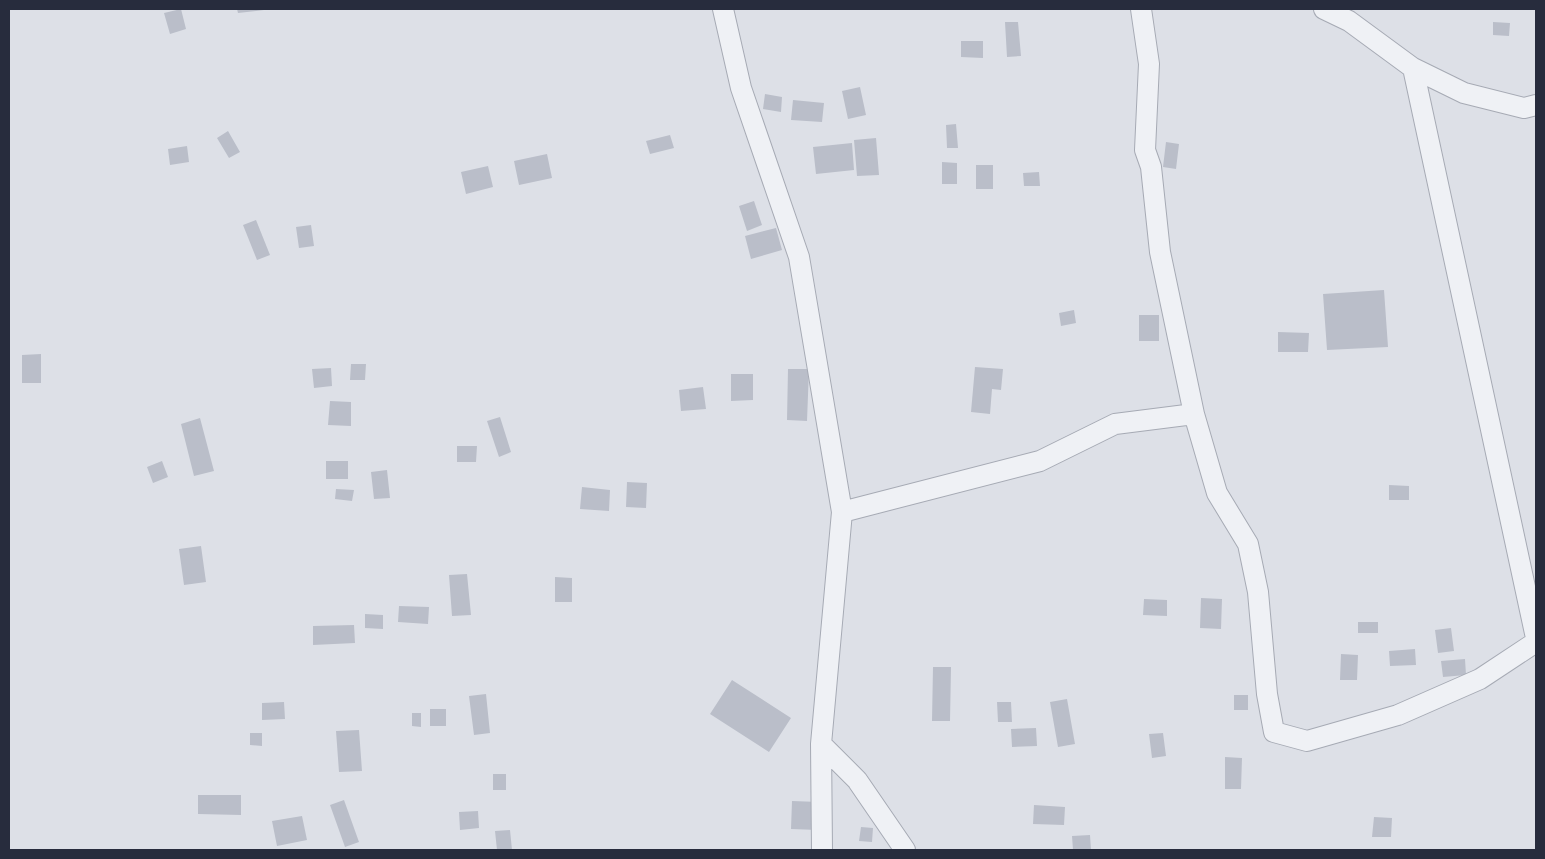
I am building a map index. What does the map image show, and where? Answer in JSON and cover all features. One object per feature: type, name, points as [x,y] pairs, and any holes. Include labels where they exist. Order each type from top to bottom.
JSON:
[{"type":"street","points":[[723,9],[741,88],[799,257],[842,512],[821,744],[822,850]]},
{"type":"street","points":[[1141,9],[1149,64],[1145,150],[1151,167],[1160,252],[1194,414],[1217,493],[1248,544],[1258,592],[1267,694],[1274,732],[1307,741],[1398,716],[1480,679],[1536,642]]},
{"type":"street","points":[[1324,9],[1349,21],[1413,68],[1464,93],[1524,108],[1536,105]]},
{"type":"street","points":[[1413,68],[1536,638]]},
{"type":"street","points":[[842,512],[1040,461],[1115,424],[1194,414]]},
{"type":"street","points":[[821,744],[857,780],[905,850]]},
{"type":"building","points":[[181,9],[186,29],[170,34],[164,13]]},
{"type":"building","points":[[237,9],[264,9],[264,10],[238,13]]},
{"type":"building","points":[[1005,22],[1018,22],[1021,56],[1007,57]]},
{"type":"building","points":[[1493,22],[1510,23],[1509,36],[1493,35]]},
{"type":"building","points":[[961,41],[983,41],[983,58],[961,57]]},
{"type":"building","points":[[860,87],[866,115],[848,119],[842,91]]},
{"type":"building","points":[[765,94],[782,97],[781,112],[763,109]]},
{"type":"building","points":[[793,100],[824,103],[822,122],[791,120]]},
{"type":"building","points":[[956,124],[958,148],[947,148],[946,125]]},
{"type":"building","points":[[228,131],[240,152],[229,158],[217,138]]},
{"type":"building","points":[[670,135],[674,148],[650,154],[646,141]]},
{"type":"building","points":[[876,138],[879,175],[857,176],[854,140]]},
{"type":"building","points":[[1166,142],[1179,144],[1176,169],[1163,167]]},
{"type":"building","points":[[852,143],[854,170],[816,174],[813,147]]},
{"type":"building","points":[[187,146],[189,162],[170,165],[168,149]]},
{"type":"building","points":[[547,154],[552,178],[519,185],[514,161]]},
{"type":"building","points":[[942,162],[957,163],[957,184],[942,184]]},
{"type":"building","points":[[976,165],[993,165],[993,189],[976,189]]},
{"type":"building","points":[[488,166],[493,187],[466,194],[461,172]]},
{"type":"building","points":[[1039,172],[1040,186],[1024,186],[1023,173]]},
{"type":"building","points":[[754,201],[762,225],[747,231],[739,206]]},
{"type":"building","points":[[256,220],[270,255],[257,260],[243,225]]},
{"type":"building","points":[[311,225],[314,246],[299,248],[296,227]]},
{"type":"building","points":[[776,228],[782,250],[751,259],[745,236]]},
{"type":"building","points":[[1384,290],[1388,347],[1327,350],[1323,294]]},
{"type":"building","points":[[1074,310],[1076,323],[1061,326],[1059,313]]},
{"type":"building","points":[[1139,315],[1159,315],[1159,341],[1139,341]]},
{"type":"building","points":[[1278,332],[1309,333],[1308,352],[1278,352]]},
{"type":"building","points":[[41,354],[41,383],[22,383],[22,355]]},
{"type":"building","points":[[351,364],[366,364],[365,380],[350,380]]},
{"type":"building","points":[[975,367],[1003,369],[1001,390],[992,389],[990,414],[971,412]]},
{"type":"building","points":[[331,368],[332,386],[314,388],[312,369]]},
{"type":"building","points":[[788,369],[809,369],[807,421],[787,420]]},
{"type":"building","points":[[731,374],[753,374],[753,400],[731,401]]},
{"type":"building","points":[[703,387],[706,409],[681,411],[679,390]]},
{"type":"building","points":[[330,401],[351,402],[351,426],[328,425]]},
{"type":"building","points":[[500,417],[511,452],[499,457],[487,421]]},
{"type":"building","points":[[200,418],[214,471],[194,476],[181,424]]},
{"type":"building","points":[[457,446],[477,446],[476,462],[457,462]]},
{"type":"building","points":[[162,461],[168,477],[153,483],[147,467]]},
{"type":"building","points":[[326,461],[348,461],[348,479],[326,479]]},
{"type":"building","points":[[387,470],[390,498],[374,499],[371,472]]},
{"type":"building","points":[[627,482],[647,483],[646,508],[626,507]]},
{"type":"building","points":[[1389,485],[1409,486],[1409,500],[1389,500]]},
{"type":"building","points":[[582,487],[610,490],[609,511],[580,509]]},
{"type":"building","points":[[336,489],[354,490],[352,501],[335,499]]},
{"type":"building","points":[[201,546],[206,582],[184,585],[179,549]]},
{"type":"building","points":[[467,574],[471,615],[452,616],[449,575]]},
{"type":"building","points":[[555,577],[572,578],[572,602],[555,602]]},
{"type":"building","points":[[1201,598],[1222,599],[1221,629],[1200,628]]},
{"type":"building","points":[[1144,599],[1167,600],[1167,616],[1143,615]]},
{"type":"building","points":[[399,606],[429,607],[428,624],[398,622]]},
{"type":"building","points":[[365,614],[383,615],[383,629],[365,628]]},
{"type":"building","points":[[1358,622],[1378,622],[1378,633],[1358,633]]},
{"type":"building","points":[[354,625],[355,643],[313,645],[313,626]]},
{"type":"building","points":[[1451,628],[1454,651],[1438,653],[1435,630]]},
{"type":"building","points":[[1415,649],[1416,665],[1390,666],[1389,651]]},
{"type":"building","points":[[1341,654],[1358,655],[1357,680],[1340,680]]},
{"type":"building","points":[[1465,659],[1466,675],[1443,677],[1441,661]]},
{"type":"building","points":[[933,667],[951,667],[950,721],[932,721]]},
{"type":"building","points":[[732,680],[791,718],[769,752],[710,714]]},
{"type":"building","points":[[486,694],[490,733],[474,735],[469,696]]},
{"type":"building","points":[[1234,695],[1248,695],[1248,710],[1234,710]]},
{"type":"building","points":[[1067,699],[1075,744],[1058,747],[1050,702]]},
{"type":"building","points":[[284,702],[285,719],[262,720],[262,703]]},
{"type":"building","points":[[997,702],[1011,702],[1012,722],[998,722]]},
{"type":"building","points":[[430,709],[446,709],[446,726],[430,726]]},
{"type":"building","points":[[412,713],[421,713],[421,727],[412,726]]},
{"type":"building","points":[[1036,728],[1037,746],[1012,747],[1011,729]]},
{"type":"building","points":[[359,730],[362,771],[339,772],[336,731]]},
{"type":"building","points":[[250,733],[262,733],[262,746],[250,745]]},
{"type":"building","points":[[1163,733],[1166,756],[1152,758],[1149,734]]},
{"type":"building","points":[[1225,757],[1242,758],[1241,789],[1225,789]]},
{"type":"building","points":[[493,774],[506,774],[506,790],[493,790]]},
{"type":"building","points":[[198,795],[241,795],[241,815],[198,814]]},
{"type":"building","points":[[344,800],[359,842],[345,847],[330,805]]},
{"type":"building","points":[[792,801],[819,802],[818,830],[791,829]]},
{"type":"building","points":[[1034,805],[1065,807],[1064,825],[1033,824]]},
{"type":"building","points":[[478,811],[479,828],[460,830],[459,812]]},
{"type":"building","points":[[302,816],[307,840],[277,846],[272,821]]},
{"type":"building","points":[[1374,817],[1392,818],[1391,837],[1372,837]]},
{"type":"building","points":[[861,827],[873,828],[872,842],[859,841]]},
{"type":"building","points":[[510,830],[512,850],[497,850],[495,831]]},
{"type":"building","points":[[1090,835],[1091,850],[1073,850],[1072,836]]}]
